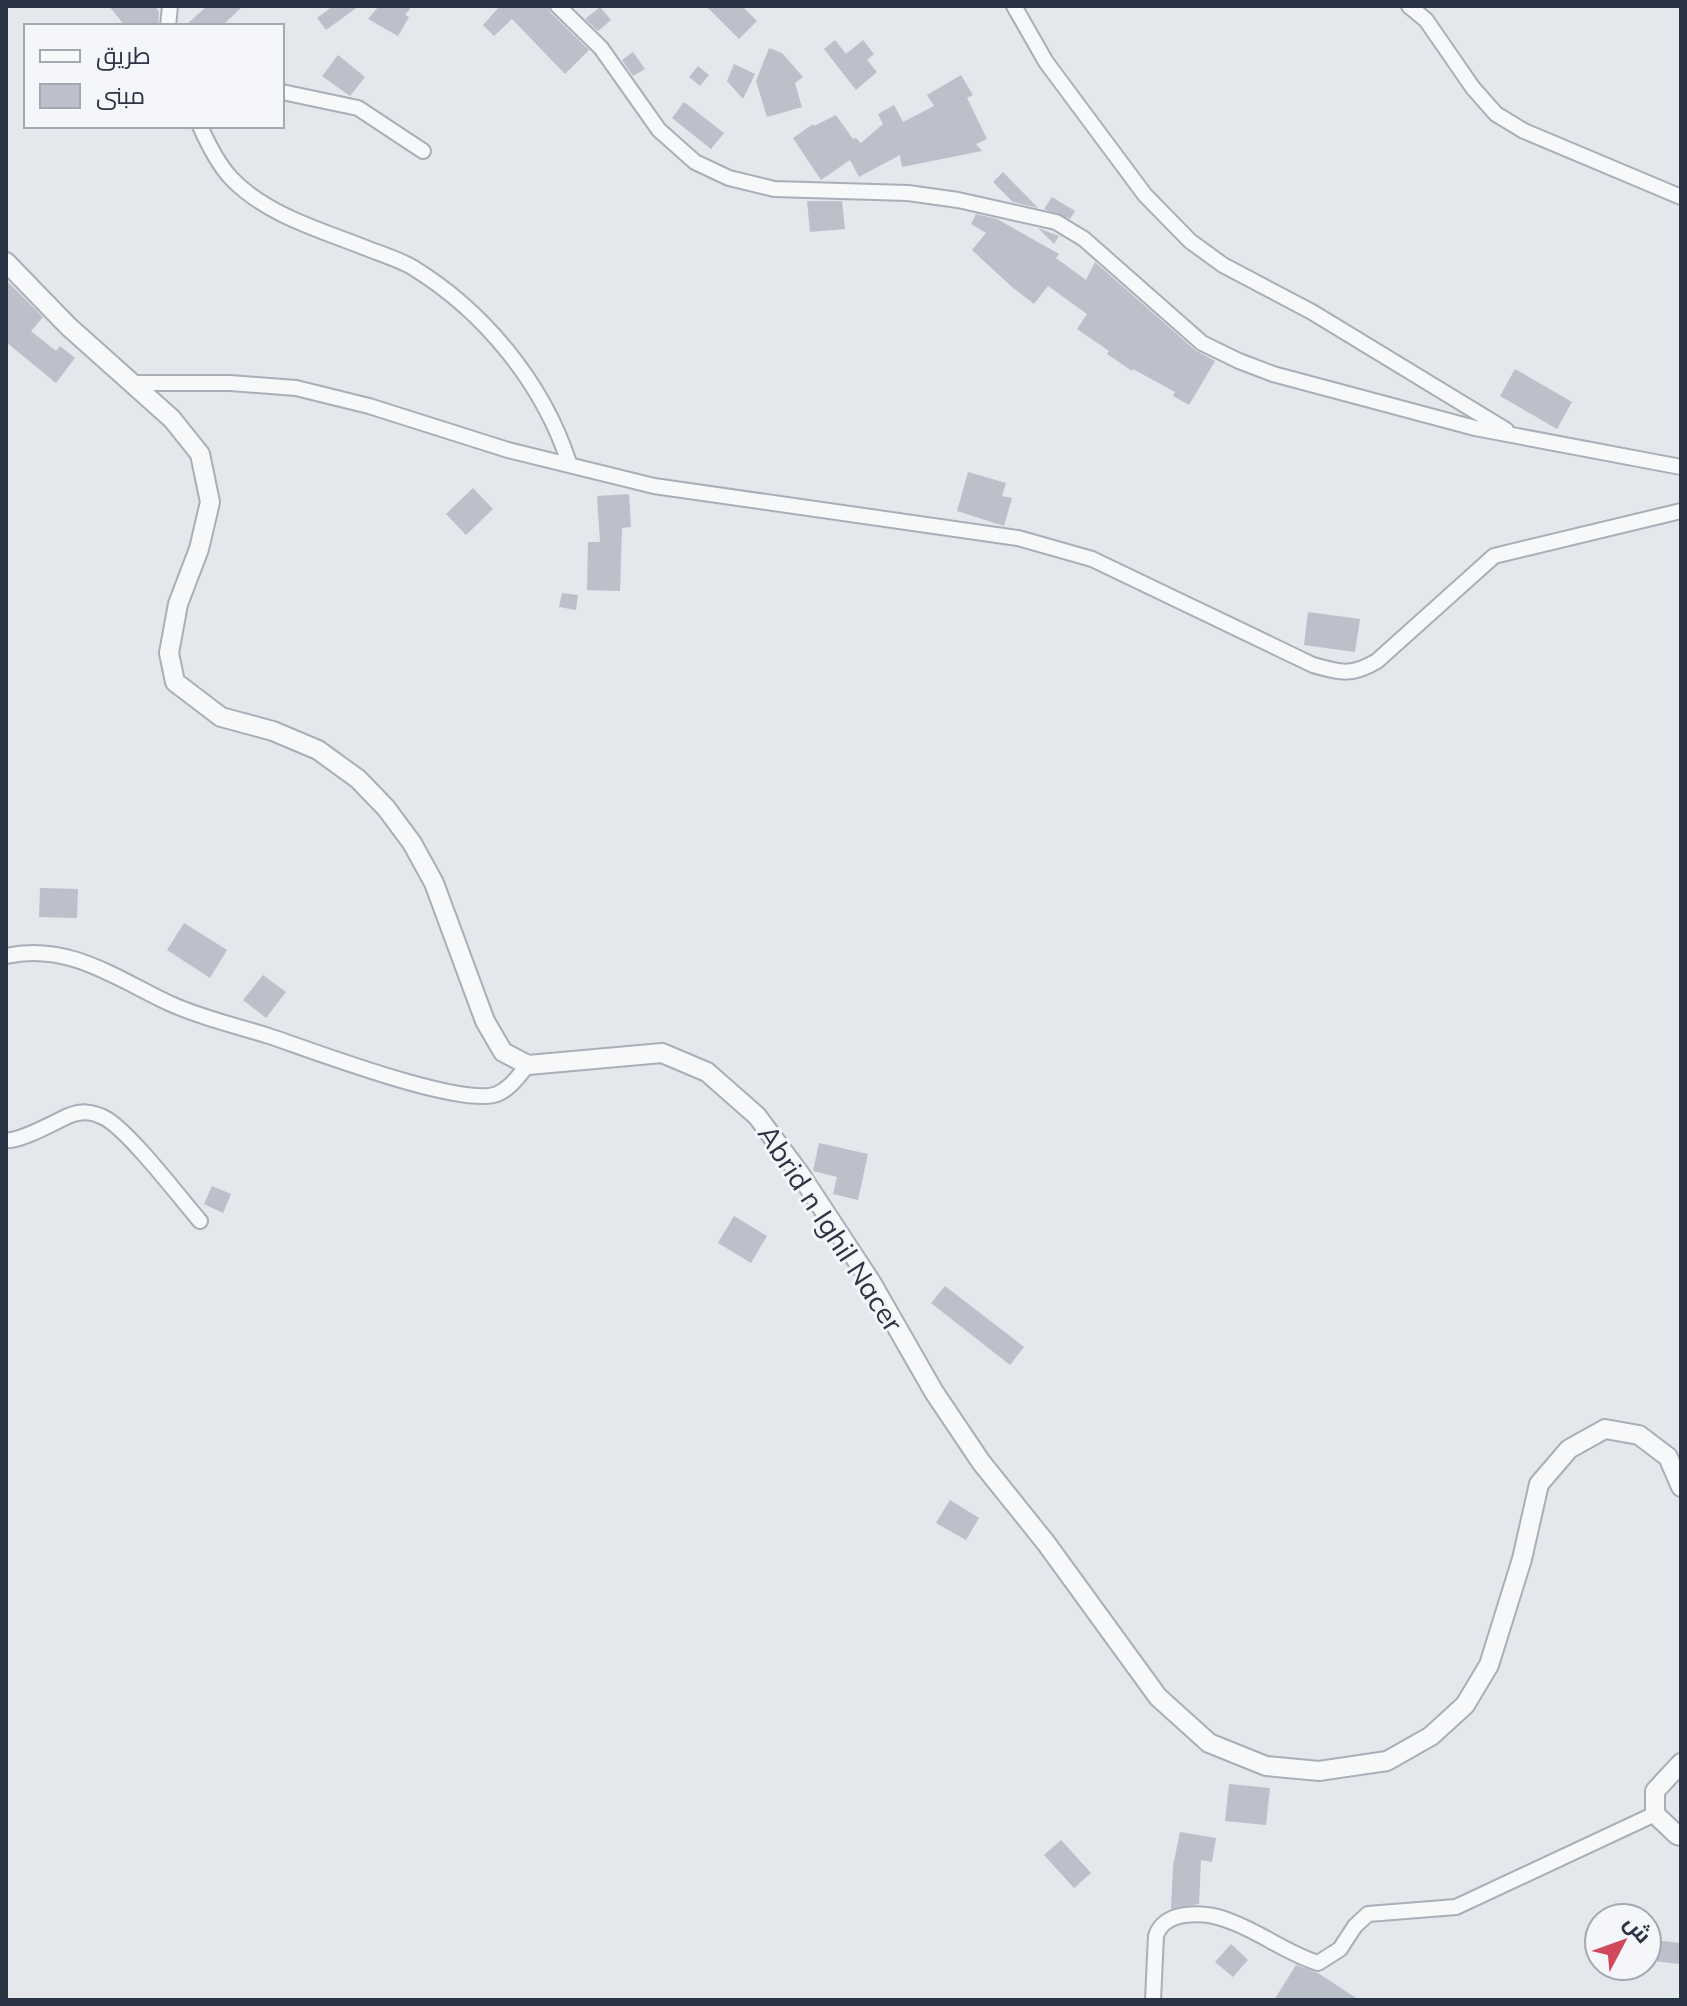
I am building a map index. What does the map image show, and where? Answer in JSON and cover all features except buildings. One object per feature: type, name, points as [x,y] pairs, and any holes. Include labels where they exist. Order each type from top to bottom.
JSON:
[{"type":"street","points":[[558,6],[601,48],[659,130],[695,162],[729,178],[774,189],[920,195],[958,200],[1056,222],[1084,239],[1202,343],[1239,361],[1273,374],[1475,428],[1681,467]]},
{"type":"street","points":[[1014,6],[1055,74],[1145,195],[1190,241],[1223,265],[1312,312],[1516,436]]},
{"type":"street","points":[[1409,6],[1426,20],[1473,88],[1496,114],[1524,131],[1681,197]]},
{"type":"street","points":[[284,92],[358,108],[423,151]]},
{"type":"street","points":[[201,128],[231,178],[265,205],[410,266],[459,301],[515,358],[560,434],[569,463]]},
{"type":"street","points":[[6,262],[68,326],[172,419],[200,454],[210,502],[199,549],[178,604],[169,653],[175,682],[221,717],[273,731],[318,750],[358,779],[386,808],[412,843],[434,883],[485,1021],[503,1052],[528,1065],[510,1086],[497,1094],[477,1097],[426,1087],[174,1005],[90,963],[43,951],[6,956]]},
{"type":"street","points":[[132,383],[230,383],[296,388],[369,406],[508,450],[654,486],[1018,538],[1092,559],[1313,665],[1341,673],[1361,670],[1377,661],[1494,556],[1681,511]]},
{"type":"street","name":"Abrid n Ighil Nacer","points":[[528,1065],[662,1053],[707,1072],[757,1116],[846,1243],[934,1392],[981,1462],[1046,1543],[1158,1697],[1209,1743],[1266,1766],[1319,1771],[1387,1761],[1431,1736],[1465,1705],[1489,1665],[1506,1617],[1539,1484],[1569,1449],[1605,1429],[1639,1435],[1668,1457],[1681,1487]]},
{"type":"street","points":[[6,1140],[15,1142],[39,1128],[82,1111],[106,1118],[126,1135],[200,1221]]},
{"type":"street","points":[[1681,1763],[1655,1791],[1655,1814],[1681,1836]]},
{"type":"street","points":[[1153,2000],[1156,1936],[1159,1926],[1168,1918],[1187,1915],[1225,1919],[1318,1963],[1340,1949],[1355,1926],[1368,1914],[1456,1907],[1655,1814]]}]
